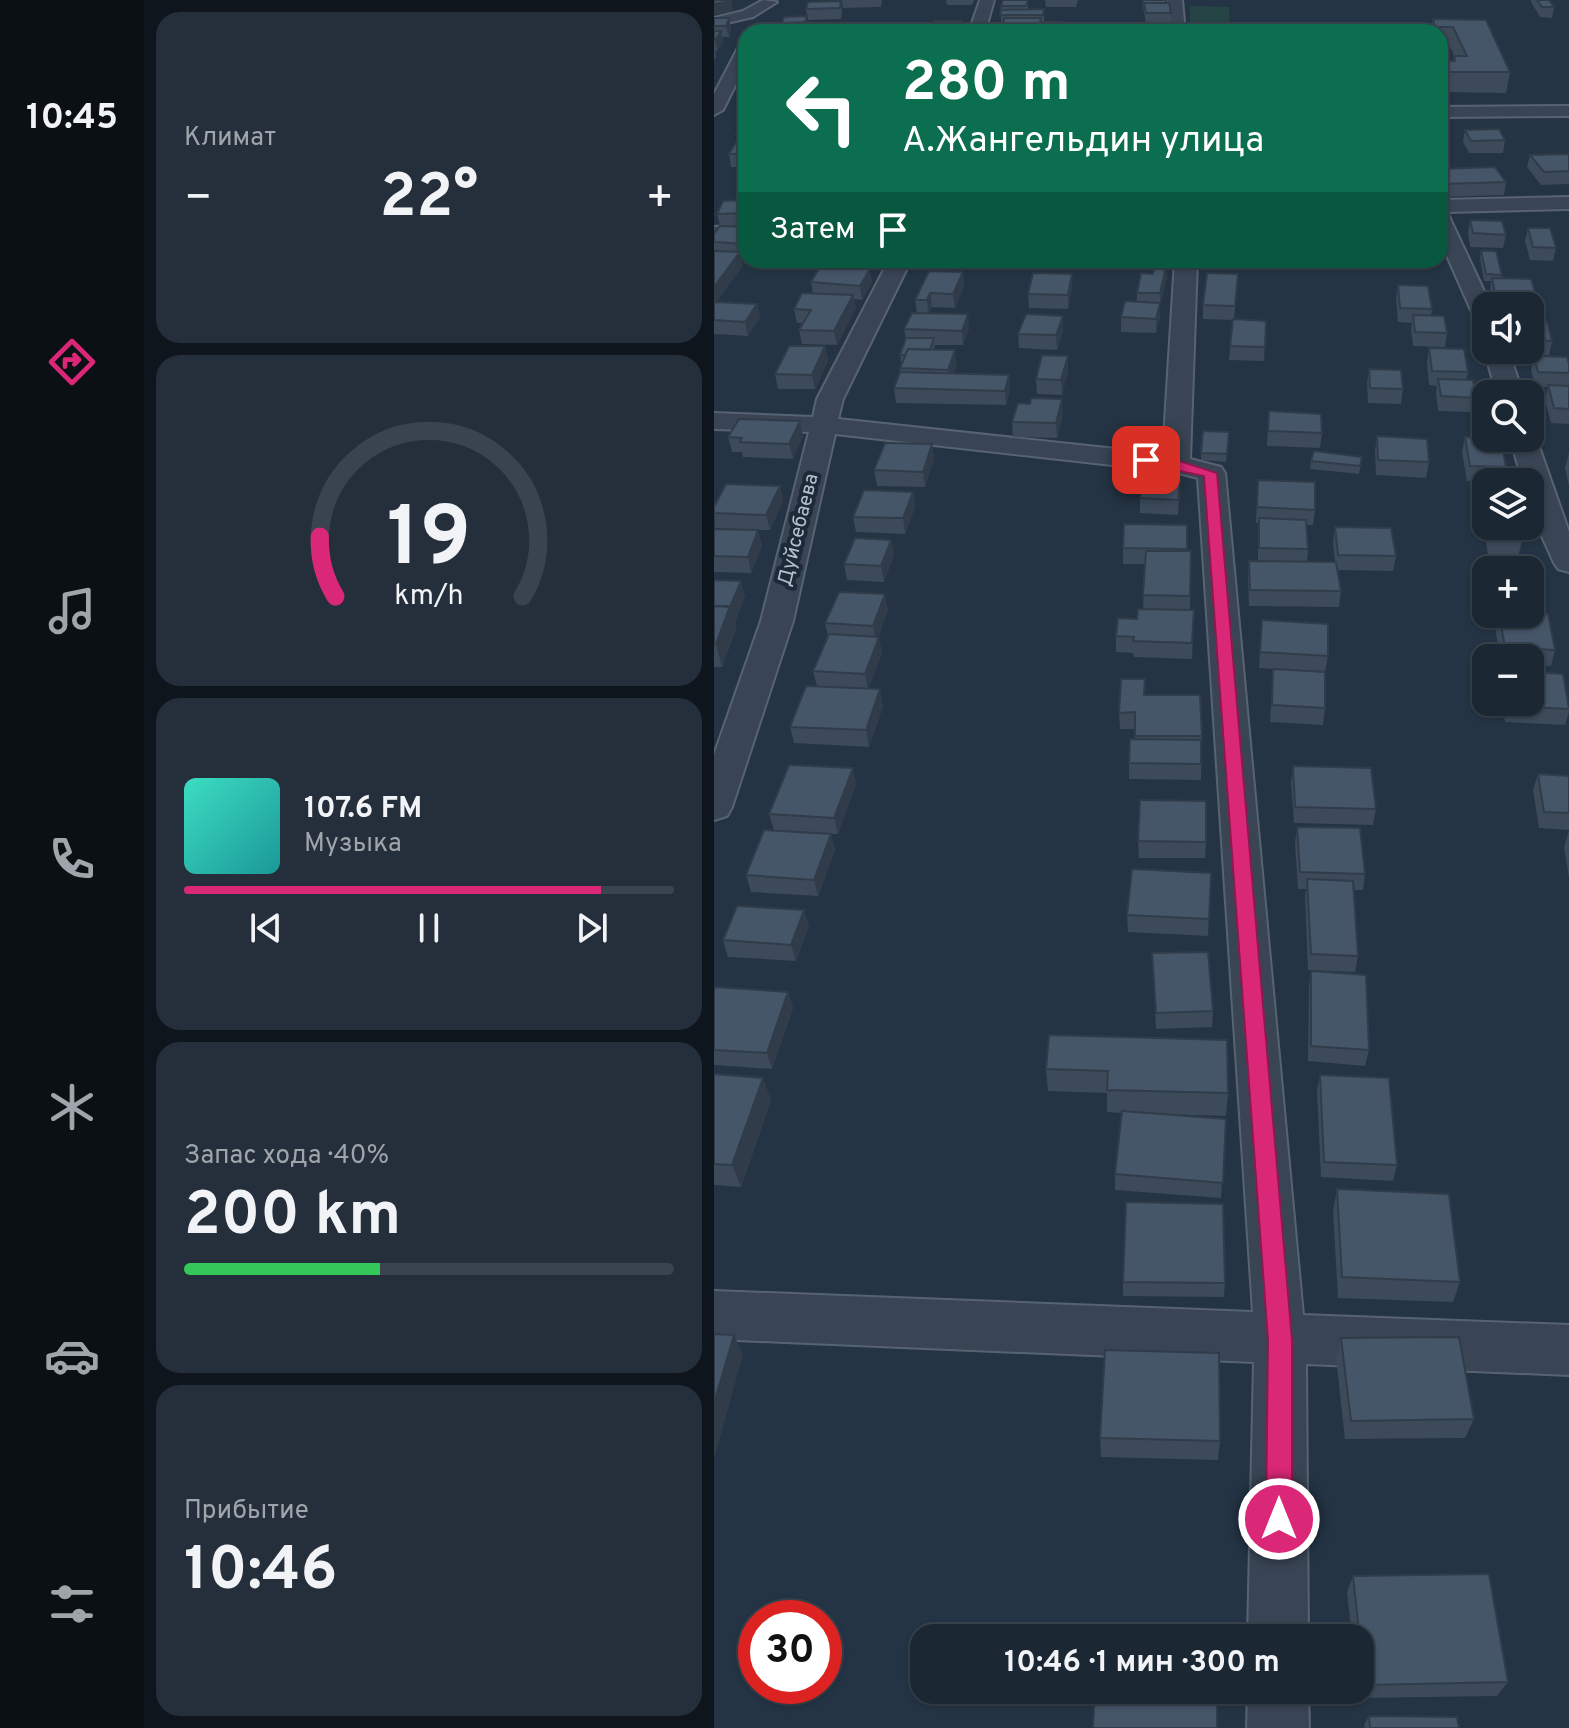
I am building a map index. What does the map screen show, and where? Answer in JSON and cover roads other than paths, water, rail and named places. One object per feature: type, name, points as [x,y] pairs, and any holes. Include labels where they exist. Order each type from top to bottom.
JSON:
[{"type":"street","points":[[980,24],[987,0]]},
{"type":"street","points":[[1175,0],[1176,24]]},
{"type":"street","points":[[714,22],[748,14],[770,1]]},
{"type":"street","points":[[759,24],[770,1]]},
{"type":"street","points":[[718,119],[738,68]]},
{"type":"street","points":[[1448,112],[1569,111]]},
{"type":"street","points":[[1448,206],[1569,203]]},
{"type":"street","points":[[714,233],[738,232]]},
{"type":"street","points":[[1448,234],[1473,292]]},
{"type":"street","name":"Дуйсебаева","points":[[714,807],[777,621],[830,399],[896,268]]},
{"type":"street","points":[[1176,464],[1186,268]]},
{"type":"street","points":[[714,421],[824,425],[1176,464],[1211,473],[1280,1340],[1278,1624]]},
{"type":"street","points":[[1527,452],[1546,514],[1569,563]]},
{"type":"street","points":[[714,1315],[1569,1350]]},
{"type":"street","points":[[1278,1704],[1278,1728]]}]
